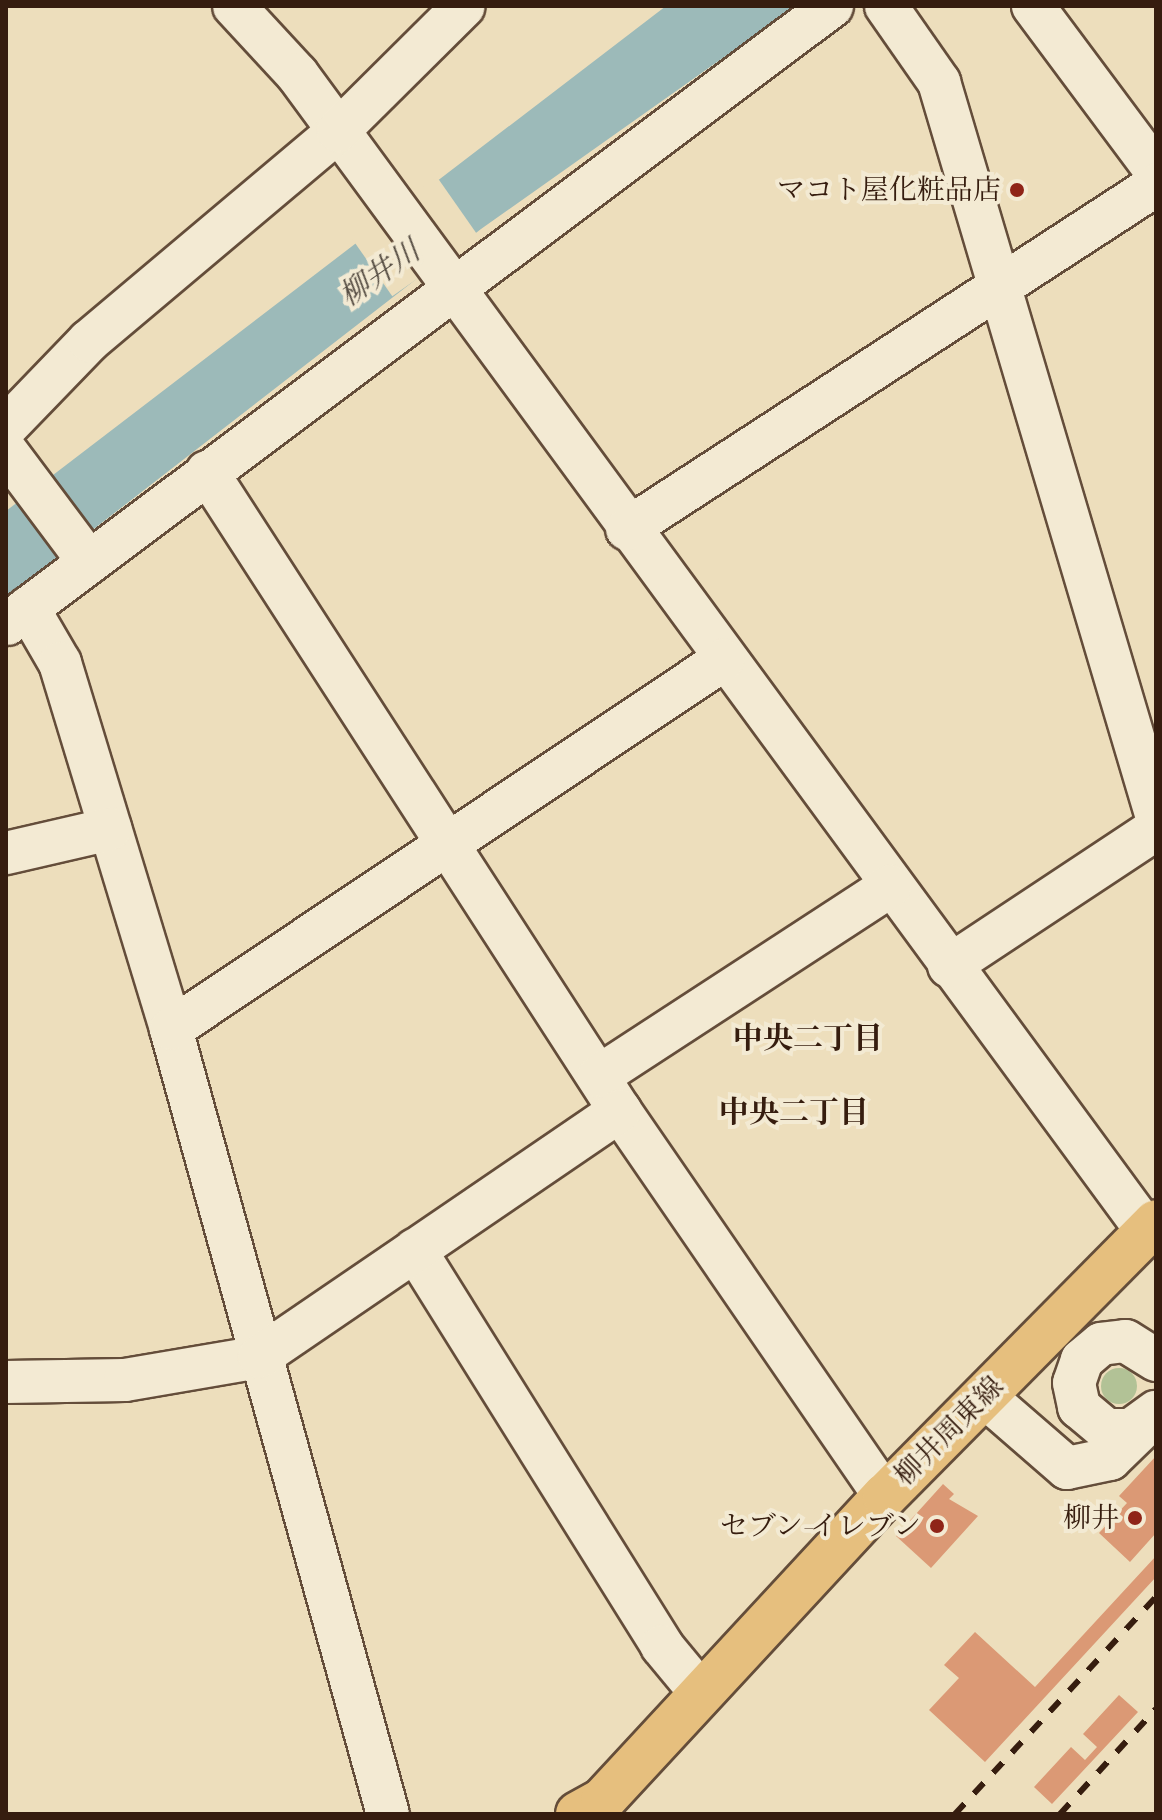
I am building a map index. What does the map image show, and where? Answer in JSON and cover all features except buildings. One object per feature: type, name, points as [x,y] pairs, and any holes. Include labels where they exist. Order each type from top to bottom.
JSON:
[{"type":"main road","name":"柳井周東線","points":[[578,1814],[603,1800],[885,1496],[1152,1226]]},
{"type":"street","points":[[234,6],[338,131],[443,281],[949,966],[1152,1226]]},
{"type":"street","points":[[6,427],[89,341],[338,131],[464,6]]},
{"type":"street","points":[[388,1814],[259,1357],[171,1029],[60,663],[17,616],[87,557],[207,472],[443,281],[832,6]]},
{"type":"street","points":[[886,6],[939,82],[1004,284],[1156,814]]},
{"type":"street","points":[[1033,6],[1156,171]]},
{"type":"street","points":[[627,529],[1156,185]]},
{"type":"street","points":[[16,470],[87,557]]},
{"type":"street","points":[[207,472],[454,844],[609,1093],[885,1496]]},
{"type":"street","points":[[171,1029],[454,844],[723,660]]},
{"type":"street","points":[[6,853],[110,829]]},
{"type":"street","points":[[949,966],[1156,829]]},
{"type":"street","points":[[6,1382],[125,1380],[259,1357],[415,1250],[609,1093],[890,886]]},
{"type":"street","points":[[415,1250],[662,1646],[700,1692]]},
{"type":"street","points":[[1155,1414],[1131,1430],[1106,1430],[1079,1407],[1074,1383],[1082,1360],[1101,1344],[1125,1341],[1156,1360]]},
{"type":"street","points":[[984,1396],[1067,1468],[1110,1459],[1155,1414]]},
{"type":"green space","points":[[1119,1368],[1132,1373],[1137,1386],[1132,1399],[1119,1404],[1106,1399],[1101,1386],[1106,1373]]},
{"type":"water","name":"柳井川","points":[[666,6],[796,6],[481,229],[6,597],[6,511]]},
{"type":"pier","points":[[437,177],[478,236],[392,296],[351,237]]},
{"type":"railway","points":[[955,1814],[1156,1597]]},
{"type":"railway","points":[[1060,1814],[1156,1709]]},
{"type":"place","name":"マコト屋化粧品店","points":[[1017,190]]},
{"type":"place","name":"柳井","points":[[1135,1518]]},
{"type":"place","name":"セブン-イレブン","points":[[937,1526]]},
{"type":"district","name":"中央二丁目","points":[[808,1039]]},
{"type":"district","name":"中央二丁目","points":[[794,1113]]}]
